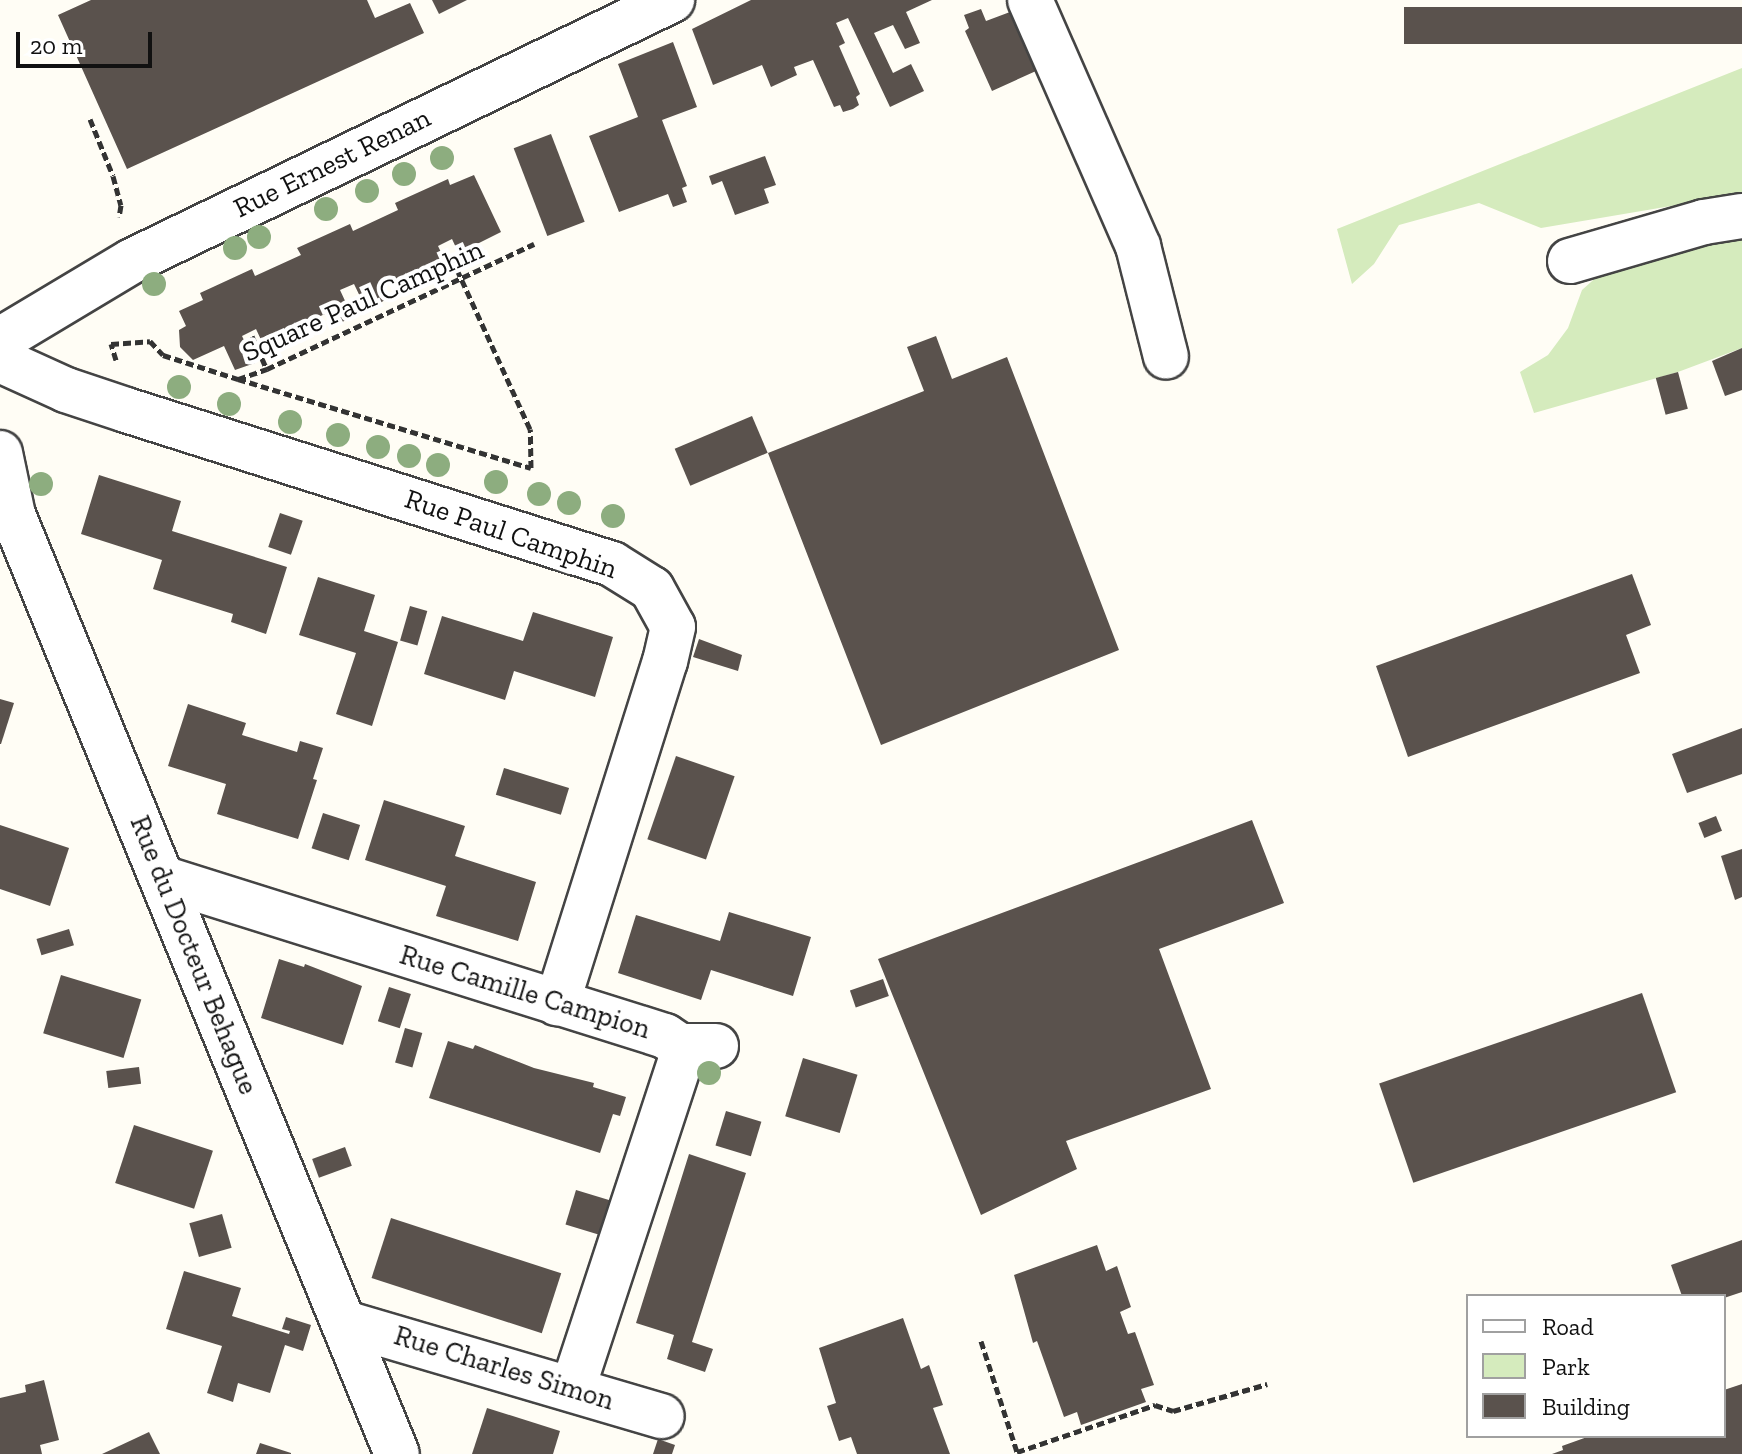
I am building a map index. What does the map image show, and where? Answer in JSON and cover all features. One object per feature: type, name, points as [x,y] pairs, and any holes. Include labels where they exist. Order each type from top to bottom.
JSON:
[{"type":"street","name":"Rue Ernest Renan","points":[[0,340],[132,261],[672,0]]},
{"type":"street","points":[[1030,0],[1138,246],[1166,357]]},
{"type":"street","points":[[1570,261],[1648,237],[1742,216]]},
{"type":"street","name":"Rue Paul Camphin","points":[[0,360],[66,390],[126,410],[612,564],[652,589],[673,627],[557,1003]]},
{"type":"street","name":"Rue du Docteur Behague","points":[[0,453],[13,515],[397,1454]]},
{"type":"street","name":"Rue Camille Campion","points":[[162,878],[698,1046],[680,1062],[573,1388]]},
{"type":"street","name":"Rue Charles Simon","points":[[345,1323],[662,1416]]},
{"type":"path","points":[[90,119],[102,140],[121,205],[116,238],[132,261]]},
{"type":"path","name":"Square Paul Camphin","points":[[120,343],[150,341],[163,355],[238,379],[267,369],[534,244]]},
{"type":"path","points":[[238,379],[531,468],[530,429],[453,261]]},
{"type":"path","points":[[252,336],[267,369]]},
{"type":"path","points":[[981,1341],[1017,1452],[1155,1405],[1173,1411],[1267,1384]]},
{"type":"green space","points":[[1742,68],[1742,194],[1541,228],[1479,203],[1399,225],[1374,264],[1352,284],[1337,229]]},
{"type":"green space","points":[[1742,237],[1742,348],[1678,372],[1534,413],[1520,372],[1548,355],[1568,328],[1582,290],[1600,274],[1622,258]]},
{"type":"building","points":[[91,0],[367,0],[375,18],[410,3],[424,33],[127,169],[58,15]]},
{"type":"building","points":[[432,0],[467,0],[439,14]]},
{"type":"building","points":[[751,0],[932,0],[906,12],[920,43],[905,49],[893,25],[874,33],[893,73],[911,64],[924,91],[890,107],[848,18],[836,23],[845,43],[839,46],[860,94],[856,97],[859,105],[853,109],[843,112],[840,105],[834,107],[813,60],[794,67],[797,75],[771,87],[762,65],[713,85],[692,29]]},
{"type":"building","points":[[1404,7],[1742,7],[1742,44],[1404,44]]},
{"type":"building","points":[[981,9],[986,21],[1010,12],[1036,71],[992,91],[965,31],[969,28],[964,15]]},
{"type":"building","points":[[673,42],[697,107],[662,120],[687,186],[682,188],[687,202],[673,207],[668,194],[619,212],[589,136],[638,117],[618,64]]},
{"type":"building","points":[[551,134],[585,222],[547,236],[514,148]]},
{"type":"building","points":[[765,156],[776,185],[764,189],[769,203],[735,215],[722,181],[712,185],[709,176]]},
{"type":"building","points":[[474,175],[501,232],[477,244],[483,255],[465,267],[452,239],[438,246],[451,273],[430,279],[425,268],[380,289],[385,300],[367,311],[354,284],[340,290],[353,318],[333,325],[327,313],[282,334],[287,346],[269,357],[256,329],[242,336],[255,363],[235,370],[224,346],[193,360],[180,347],[179,330],[186,326],[179,311],[203,300],[200,293],[252,269],[255,276],[301,255],[297,248],[350,224],[353,231],[398,210],[395,203],[448,179],[450,185]]},
{"type":"building","points":[[936,336],[952,379],[1007,357],[1119,650],[881,745],[768,453],[924,391],[907,347]]},
{"type":"building","points":[[1742,348],[1742,390],[1725,396],[1712,361]]},
{"type":"building","points":[[1678,372],[1688,409],[1666,415],[1656,378]]},
{"type":"building","points":[[752,416],[768,453],[690,486],[675,449]]},
{"type":"building","points":[[99,475],[181,501],[172,531],[287,567],[266,634],[231,622],[233,614],[153,589],[162,560],[81,534]]},
{"type":"building","points":[[280,513],[303,521],[291,555],[268,547]]},
{"type":"building","points":[[1632,574],[1651,625],[1626,635],[1640,673],[1408,757],[1376,666]]},
{"type":"building","points":[[318,577],[375,595],[364,631],[398,642],[372,726],[336,714],[356,653],[299,635]]},
{"type":"building","points":[[410,606],[427,611],[417,646],[400,641]]},
{"type":"building","points":[[533,612],[613,637],[595,697],[514,671],[505,700],[424,674],[442,616],[523,641]]},
{"type":"building","points":[[699,639],[742,655],[738,671],[693,657]]},
{"type":"building","points":[[0,699],[14,703],[1,744],[0,744]]},
{"type":"building","points":[[188,704],[246,723],[242,735],[297,752],[300,741],[323,748],[313,779],[317,780],[298,839],[217,814],[226,784],[168,766]]},
{"type":"building","points":[[1742,728],[1742,774],[1687,793],[1672,754]]},
{"type":"building","points":[[676,756],[735,776],[706,859],[647,839]]},
{"type":"building","points":[[504,768],[569,788],[561,815],[496,795]]},
{"type":"building","points":[[384,800],[465,826],[455,856],[536,882],[518,941],[436,916],[446,886],[365,860]]},
{"type":"building","points":[[323,813],[360,825],[349,860],[312,848]]},
{"type":"building","points":[[1716,816],[1722,831],[1704,838],[1698,823]]},
{"type":"building","points":[[1252,820],[1284,903],[1159,949],[1211,1089],[1066,1141],[1077,1169],[981,1215],[878,959]]},
{"type":"building","points":[[0,825],[69,848],[50,906],[0,889]]},
{"type":"building","points":[[1742,849],[1742,897],[1735,900],[1721,856]]},
{"type":"building","points":[[729,912],[811,937],[793,996],[711,970],[701,1000],[618,973],[636,915],[720,941]]},
{"type":"building","points":[[69,929],[74,945],[41,955],[36,939]]},
{"type":"building","points":[[279,959],[304,967],[305,964],[362,986],[343,1045],[261,1018]]},
{"type":"building","points":[[61,975],[141,1000],[123,1058],[43,1033]]},
{"type":"building","points":[[883,979],[889,996],[856,1007],[850,990]]},
{"type":"building","points":[[389,987],[411,994],[400,1028],[378,1021]]},
{"type":"building","points":[[1642,993],[1676,1092],[1413,1183],[1379,1084]]},
{"type":"building","points":[[405,1028],[422,1033],[412,1068],[395,1063]]},
{"type":"building","points":[[448,1041],[473,1049],[475,1045],[534,1068],[594,1083],[593,1087],[626,1097],[620,1116],[613,1114],[600,1153],[429,1098]]},
{"type":"building","points":[[803,1058],[858,1075],[840,1133],[785,1116]]},
{"type":"building","points":[[139,1067],[141,1084],[108,1088],[106,1071]]},
{"type":"building","points":[[726,1111],[761,1122],[751,1156],[715,1145]]},
{"type":"building","points":[[134,1125],[213,1151],[194,1209],[115,1183]]},
{"type":"building","points":[[345,1147],[352,1166],[319,1178],[312,1159]]},
{"type":"building","points":[[689,1154],[746,1173],[692,1342],[713,1349],[705,1372],[667,1359],[674,1335],[636,1323]]},
{"type":"building","points":[[576,1190],[611,1201],[601,1235],[565,1224]]},
{"type":"building","points":[[222,1214],[232,1248],[199,1257],[189,1223]]},
{"type":"building","points":[[391,1218],[561,1273],[542,1333],[372,1278]]},
{"type":"building","points":[[1742,1240],[1742,1292],[1726,1297],[1726,1294],[1681,1294],[1671,1265]]},
{"type":"building","points":[[1097,1245],[1106,1271],[1117,1266],[1131,1307],[1120,1312],[1128,1334],[1135,1332],[1154,1385],[1141,1389],[1146,1402],[1081,1425],[1077,1412],[1064,1417],[1037,1341],[1033,1343],[1014,1275]]},
{"type":"building","points":[[184,1271],[241,1288],[232,1316],[289,1334],[290,1331],[282,1329],[286,1317],[311,1325],[303,1351],[285,1345],[270,1393],[238,1383],[233,1402],[207,1393],[222,1346],[166,1329]]},
{"type":"building","points":[[903,1318],[921,1369],[929,1365],[943,1405],[933,1408],[950,1454],[857,1454],[851,1437],[839,1441],[827,1406],[836,1403],[819,1348]]},
{"type":"building","points":[[44,1380],[59,1440],[40,1445],[42,1454],[0,1454],[0,1398],[26,1392],[25,1385]]},
{"type":"building","points":[[1742,1384],[1742,1454],[1552,1454],[1563,1450],[1562,1446],[1584,1438],[1726,1438],[1726,1389]]},
{"type":"building","points":[[487,1408],[560,1431],[553,1454],[472,1454]]},
{"type":"building","points":[[149,1432],[160,1454],[102,1454]]},
{"type":"building","points":[[658,1439],[675,1445],[672,1454],[653,1454]]},
{"type":"building","points":[[260,1443],[291,1453],[291,1454],[256,1454]]}]
